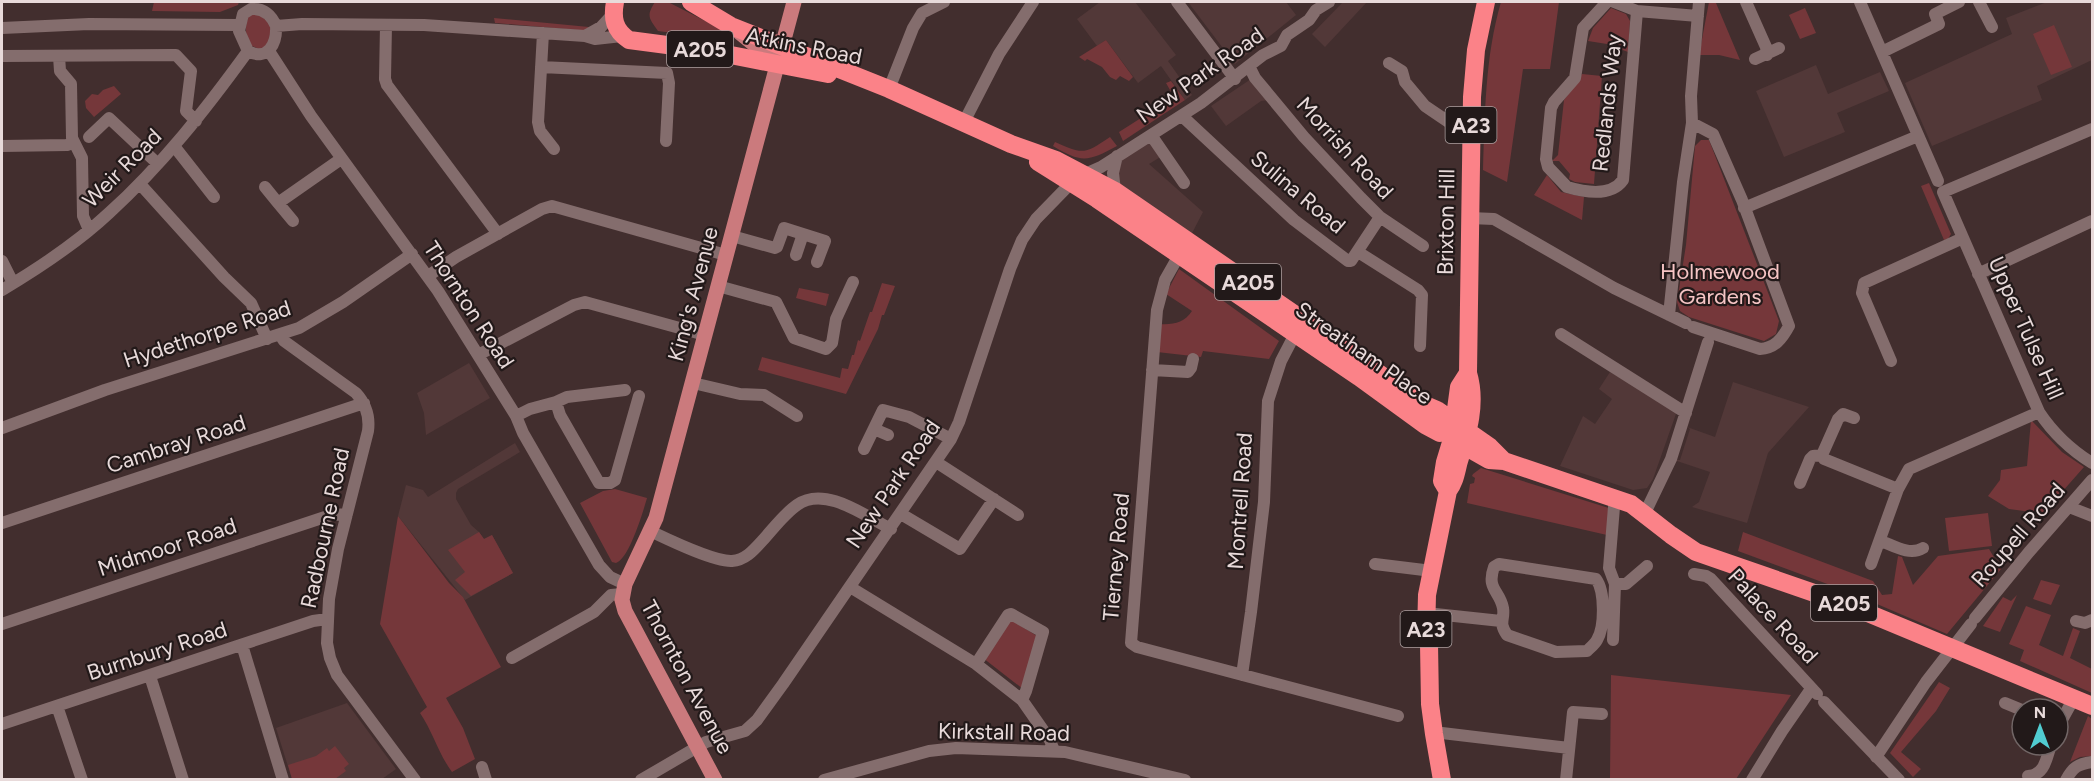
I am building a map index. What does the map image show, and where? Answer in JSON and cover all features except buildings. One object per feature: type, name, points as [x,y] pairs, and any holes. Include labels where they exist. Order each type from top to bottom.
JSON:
[{"type":"highway","name":"A205","points":[[691,2],[779,55]]},
{"type":"highway","name":"Brixton Hill","points":[[1460,435],[1473,397],[1468,373],[1479,218],[1471,126],[1476,50],[1486,2]]},
{"type":"highway","points":[[614,8],[614,23],[622,36]]},
{"type":"highway","name":"Atkins Road","points":[[622,36],[630,40],[705,50],[779,55],[820,61],[1011,144],[1056,160],[1077,176]]},
{"type":"highway","name":"Streatham Place","points":[[1077,176],[1115,191],[1183,248],[1295,334],[1425,425],[1460,435]]},
{"type":"highway","name":"Streatham Place","points":[[1077,176],[1183,248],[1361,360],[1416,400],[1428,415],[1460,435]]},
{"type":"highway","name":"A205","points":[[1460,435],[1490,447],[1503,461],[1631,504],[1671,536],[1696,552],[1846,604],[2092,706]]},
{"type":"highway","name":"A23","points":[[1442,780],[1430,704],[1426,613],[1427,594],[1448,491],[1442,481],[1460,435]]},
{"type":"main road","name":"King's Avenue","points":[[623,589],[658,510],[794,2]]},
{"type":"main road","name":"Thornton Avenue","points":[[623,589],[625,610],[715,780]]},
{"type":"street","points":[[881,87],[922,14],[944,2]]},
{"type":"street","points":[[964,122],[999,54],[1033,2]]},
{"type":"street","points":[[1177,2],[1235,79]]},
{"type":"street","name":"New Park Road","points":[[641,780],[697,746],[738,734],[751,726],[783,684],[951,439],[959,422],[1010,269],[1031,226],[1077,176],[1094,171],[1182,116],[1235,79],[1268,52],[1281,46],[1287,34],[1309,20],[1316,10],[1329,2]]},
{"type":"street","name":"Redlands Way","points":[[1607,2],[1583,28],[1575,78],[1551,108],[1546,159],[1548,167],[1567,187],[1607,192],[1614,190],[1623,180],[1637,11]]},
{"type":"street","points":[[1614,2],[1637,11],[1698,16]]},
{"type":"street","points":[[1669,315],[1683,182],[1692,123],[1690,96],[1699,2]]},
{"type":"street","points":[[1746,2],[1766,47],[1761,57],[1779,48]]},
{"type":"street","name":"Upper Tulse Hill","points":[[1860,2],[2039,412],[2056,434],[2075,452],[2092,463]]},
{"type":"street","points":[[1882,52],[1939,24],[1935,14],[1959,2]]},
{"type":"street","points":[[1979,2],[1992,27]]},
{"type":"street","points":[[257,5],[267,12],[276,26],[276,37],[269,51],[258,55],[248,51],[239,25],[243,14],[257,5]]},
{"type":"street","points":[[585,36],[601,27],[614,8]]},
{"type":"street","points":[[2,28],[89,24],[239,25]]},
{"type":"street","name":"Atkins Road","points":[[276,26],[302,24],[480,27],[585,36],[595,39],[622,36]]},
{"type":"street","points":[[386,25],[385,79],[387,85],[498,234]]},
{"type":"street","points":[[543,33],[538,127],[554,149]]},
{"type":"street","name":"Weir Road","points":[[2,290],[89,230],[140,184],[196,121],[248,51]]},
{"type":"street","name":"Thornton Road","points":[[269,51],[290,86],[341,159],[428,276],[516,416],[526,438],[599,565],[623,589]]},
{"type":"street","points":[[2,56],[176,55],[191,71],[186,111],[196,121]]},
{"type":"street","points":[[59,56],[60,71],[71,84],[73,143],[82,155],[83,216],[89,230]]},
{"type":"street","points":[[1389,63],[1402,71],[1405,82],[1425,106],[1453,125],[1471,126]]},
{"type":"street","name":"Morrish Road","points":[[1249,66],[1255,78],[1304,137],[1380,217],[1423,246]]},
{"type":"street","points":[[541,67],[667,73],[669,83],[666,141]]},
{"type":"street","name":"Sulina Road","points":[[1182,116],[1294,220],[1348,261],[1351,261],[1358,252],[1380,217]]},
{"type":"street","points":[[89,137],[109,118],[158,164]]},
{"type":"street","points":[[1479,218],[1689,325],[1760,349],[1767,348],[1779,342],[1789,326],[1713,134],[1692,123]]},
{"type":"street","points":[[1940,187],[2092,129]]},
{"type":"street","points":[[1151,135],[1184,183]]},
{"type":"street","points":[[1744,208],[1918,136]]},
{"type":"street","points":[[2,146],[67,146],[73,143]]},
{"type":"street","points":[[174,146],[214,197]]},
{"type":"street","points":[[1115,191],[1113,172],[1117,156]]},
{"type":"street","points":[[278,203],[341,159]]},
{"type":"street","points":[[140,184],[224,277],[251,303],[267,339]]},
{"type":"street","points":[[265,187],[292,221]]},
{"type":"street","points":[[428,276],[456,257],[542,209],[552,206],[726,255]]},
{"type":"street","points":[[1978,274],[2092,221]]},
{"type":"street","points":[[732,236],[775,248],[784,228],[825,241],[818,262]]},
{"type":"street","points":[[796,255],[803,234]]},
{"type":"street","points":[[1891,361],[1862,293],[1864,283],[1964,238]]},
{"type":"street","name":"Tierney Road","points":[[1183,248],[1168,273],[1160,297],[1152,370],[1131,644],[1398,716]]},
{"type":"street","points":[[1358,252],[1418,290],[1422,295],[1420,346]]},
{"type":"street","name":"Hydethorpe Road","points":[[2,428],[158,372],[299,328],[412,254]]},
{"type":"street","points":[[2,261],[13,283]]},
{"type":"street","points":[[718,286],[776,302],[794,338],[826,349],[832,343],[836,319],[853,282]]},
{"type":"street","points":[[478,355],[574,305],[585,302],[705,335]]},
{"type":"street","name":"Montrell Road","points":[[1242,675],[1264,502],[1268,401],[1281,361],[1295,334]]},
{"type":"street","points":[[1561,334],[1686,413]]},
{"type":"street","points":[[280,335],[288,344],[356,393],[364,403]]},
{"type":"street","points":[[1645,513],[1671,459],[1708,342]]},
{"type":"street","points":[[1152,370],[1188,372],[1192,359]]},
{"type":"street","points":[[693,383],[740,394],[764,395],[797,416]]},
{"type":"street","points":[[516,416],[567,397],[625,390]]},
{"type":"street","points":[[556,402],[560,415],[595,477],[599,483],[606,484],[615,480],[639,396]]},
{"type":"street","name":"Radbourne Road","points":[[364,403],[369,419],[368,431],[335,565],[327,619],[327,643],[333,667],[415,780]]},
{"type":"street","name":"Cambray Road","points":[[2,523],[364,403]]},
{"type":"street","points":[[864,449],[881,412],[885,410],[909,417],[951,439]]},
{"type":"street","points":[[1871,564],[1906,472],[1916,464],[2039,412]]},
{"type":"street","points":[[1822,455],[1838,419],[1843,414],[1854,418]]},
{"type":"street","points":[[874,429],[888,435]]},
{"type":"street","points":[[1822,455],[1824,459],[1898,489]]},
{"type":"street","points":[[1800,483],[1810,459],[1822,455]]},
{"type":"street","points":[[936,462],[1018,515]]},
{"type":"street","name":"Roupell Road","points":[[1876,756],[1926,682],[1973,621],[2092,480]]},
{"type":"street","points":[[650,531],[717,558],[732,561],[753,551],[799,503],[816,498],[833,500],[891,529]]},
{"type":"street","points":[[901,514],[960,549],[994,499]]},
{"type":"street","points":[[1613,640],[1615,584],[1609,568],[1614,507],[1617,499]]},
{"type":"street","points":[[2069,507],[2092,516]]},
{"type":"street","name":"Midmoor Road","points":[[2,624],[332,515],[347,514]]},
{"type":"street","points":[[1881,540],[1907,551],[1916,552],[1923,548]]},
{"type":"street","points":[[1375,564],[1432,571]]},
{"type":"street","points":[[1499,564],[1596,579],[1600,585],[1603,605],[1598,639],[1587,651],[1556,652],[1507,636],[1502,629],[1501,621],[1503,609],[1492,581],[1494,567],[1499,564]]},
{"type":"street","points":[[1615,584],[1626,584],[1647,566]]},
{"type":"street","name":"Palace Road","points":[[1695,573],[1711,576],[1817,695],[1899,780]]},
{"type":"street","points":[[850,587],[976,664],[1022,700],[1050,740],[1054,751]]},
{"type":"street","points":[[512,658],[594,612],[611,595],[623,589]]},
{"type":"street","points":[[1426,613],[1501,621]]},
{"type":"street","points":[[976,664],[1008,615],[1011,614],[1043,632],[1022,700]]},
{"type":"street","name":"Burnbury Road","points":[[2,724],[313,621],[327,619]]},
{"type":"street","points":[[2076,621],[2085,623],[2092,619]]},
{"type":"street","points":[[242,645],[283,780]]},
{"type":"street","points":[[150,676],[183,780]]},
{"type":"street","points":[[1752,780],[1797,707],[1817,695]]},
{"type":"street","points":[[2070,705],[2074,698]]},
{"type":"street","points":[[2005,703],[2010,705]]},
{"type":"street","points":[[57,706],[82,780]]},
{"type":"street","points":[[1566,780],[1573,712],[1602,714]]},
{"type":"street","points":[[1434,734],[1442,733],[1569,748]]},
{"type":"street","name":"Kirkstall Road","points":[[824,780],[938,749],[1054,751],[1076,754],[1185,780]]},
{"type":"street","points":[[2028,776],[2036,776],[2041,772],[2047,757]]},
{"type":"street","points":[[2066,780],[2072,768],[2092,762]]},
{"type":"shaded area","points":[[1100,2],[1135,2],[1176,55],[1168,61],[1192,95],[1185,100],[1161,66],[1138,83],[1106,40],[1097,46],[1077,19]]},
{"type":"shaded area","points":[[1188,2],[1286,2],[1296,15],[1235,64]]},
{"type":"shaded area","points":[[1343,2],[1367,2],[1325,47],[1312,34]]},
{"type":"shaded area","points":[[2047,2],[2092,2],[2092,60],[2037,86],[2042,100],[1932,146],[1905,83],[2012,34],[2006,18]]},
{"type":"shaded area","points":[[1816,65],[1828,94],[1880,72],[1889,91],[1837,113],[1845,132],[1784,157],[1756,91]]},
{"type":"shaded area","points":[[1251,79],[1270,100],[1261,101],[1226,126],[1211,106]]},
{"type":"shaded area","points":[[1151,135],[1162,156],[1149,164],[1203,212],[1191,235],[1120,185],[1117,156]]},
{"type":"shaded area","points":[[469,363],[490,398],[426,435],[424,413],[417,393]]},
{"type":"shaded area","points":[[1610,372],[1677,411],[1653,479],[1647,488],[1633,490],[1560,466],[1583,416],[1595,424],[1612,399],[1599,389]]},
{"type":"shaded area","points":[[1733,382],[1809,407],[1768,453],[1747,523],[1692,507],[1699,502],[1710,472],[1671,459],[1680,460],[1690,429],[1687,427],[1715,437]]},
{"type":"shaded area","points":[[515,443],[520,452],[458,489],[456,493],[456,499],[471,525],[484,539],[492,535],[513,573],[465,600],[398,516],[406,485],[423,490],[428,497]]},
{"type":"shaded area","points":[[347,703],[396,769],[382,779],[292,779],[276,728]]},
{"type":"green space","points":[[154,2],[239,2],[238,5],[220,12],[152,11]]},
{"type":"green space","points":[[655,2],[668,2],[719,28],[727,35],[727,38],[724,40],[658,31],[650,17],[650,11]]},
{"type":"green space","points":[[1501,2],[1559,2],[1550,69],[1523,69],[1507,182],[1483,170],[1489,64]]},
{"type":"green space","points":[[1709,2],[1718,2],[1716,3],[1740,60],[1719,55],[1699,55]]},
{"type":"green space","points":[[1611,8],[1626,14],[1630,21],[1628,52],[1607,44],[1588,41],[1593,28]]},
{"type":"green space","points":[[1805,8],[1816,33],[1800,39],[1789,15]]},
{"type":"green space","points":[[260,14],[271,25],[269,43],[261,50],[250,45],[246,34],[248,17]]},
{"type":"green space","points":[[494,18],[589,27],[588,31],[495,23]]},
{"type":"green space","points":[[2054,25],[2072,67],[2051,75],[2033,34]]},
{"type":"green space","points":[[1106,40],[1133,77],[1129,81],[1120,76],[1116,80],[1110,77],[1102,67],[1079,57]]},
{"type":"green space","points":[[1582,74],[1602,76],[1594,184],[1569,179],[1570,174],[1559,161],[1552,161],[1558,155],[1564,100]]},
{"type":"green space","points":[[1171,81],[1185,100],[1123,141],[1119,132],[1174,97],[1166,83]]},
{"type":"green space","points":[[114,86],[121,94],[94,117],[86,108],[85,101],[92,94],[98,95],[103,90]]},
{"type":"green space","points":[[1110,137],[1117,146],[1091,158],[1078,158],[1053,146],[1055,142],[1084,151]]},
{"type":"green space","name":"Holmewood Gardens","points":[[1701,140],[1709,140],[1779,321],[1776,334],[1764,341],[1689,317],[1680,311],[1677,302],[1686,245],[1695,146]]},
{"type":"green space","points":[[1547,175],[1561,192],[1584,197],[1582,220],[1534,195]]},
{"type":"green space","points":[[1929,183],[1951,234],[1948,239],[1944,240],[1921,186]]},
{"type":"green space","points":[[1179,269],[1279,341],[1269,359],[1203,351],[1201,357],[1157,352],[1159,324],[1178,322],[1192,311],[1166,294]]},
{"type":"green space","points":[[882,283],[895,286],[878,329],[846,394],[758,370],[762,357],[840,378],[842,368],[848,369]]},
{"type":"green space","points":[[799,288],[829,294],[826,306],[796,298]]},
{"type":"green space","points":[[2031,420],[2062,452],[2084,467],[2039,518],[2024,511],[2009,509],[1988,496],[2000,480],[2001,470],[2027,466]]},
{"type":"green space","points":[[1481,468],[1612,509],[1607,535],[1467,503],[1470,484],[1474,483],[1475,478],[1472,476]]},
{"type":"green space","points":[[615,489],[647,498],[639,524],[626,553],[616,563],[612,562],[580,503],[603,491]]},
{"type":"green space","points":[[1988,513],[1992,546],[1949,551],[1945,518]]},
{"type":"green space","points":[[398,516],[449,583],[463,597],[501,667],[446,698],[463,728],[475,759],[452,772],[420,713],[427,707],[380,624]]},
{"type":"green space","points":[[479,532],[484,539],[492,535],[513,573],[471,596],[455,580],[465,572],[448,550]]},
{"type":"green space","points":[[1743,532],[1873,581],[1882,595],[1892,594],[1898,556],[1902,557],[1913,585],[1938,556],[1989,549],[2001,569],[1947,634],[1849,592],[1738,551]]},
{"type":"green space","points":[[2041,580],[2060,585],[2051,605],[2033,599]]},
{"type":"green space","points":[[2017,595],[2000,632],[1983,626],[2003,597],[2011,601]]},
{"type":"green space","points":[[2026,606],[2051,615],[2039,645],[2063,656],[2073,628],[2080,631],[2070,658],[2092,669],[2092,693],[2020,661],[2024,650],[2009,644]]},
{"type":"green space","points":[[1011,620],[1037,636],[1023,689],[983,658]]},
{"type":"green space","points":[[1611,675],[1791,695],[1736,779],[1610,779]]},
{"type":"green space","points":[[1939,682],[1950,688],[1936,711],[1901,752],[1921,769],[1913,777],[1890,753]]},
{"type":"green space","points":[[2088,716],[2092,719],[2092,756],[2080,757],[2070,762]]},
{"type":"green space","points":[[335,746],[349,764],[344,768],[346,771],[335,779],[292,779],[288,765],[316,756],[327,748],[329,751]]}]
